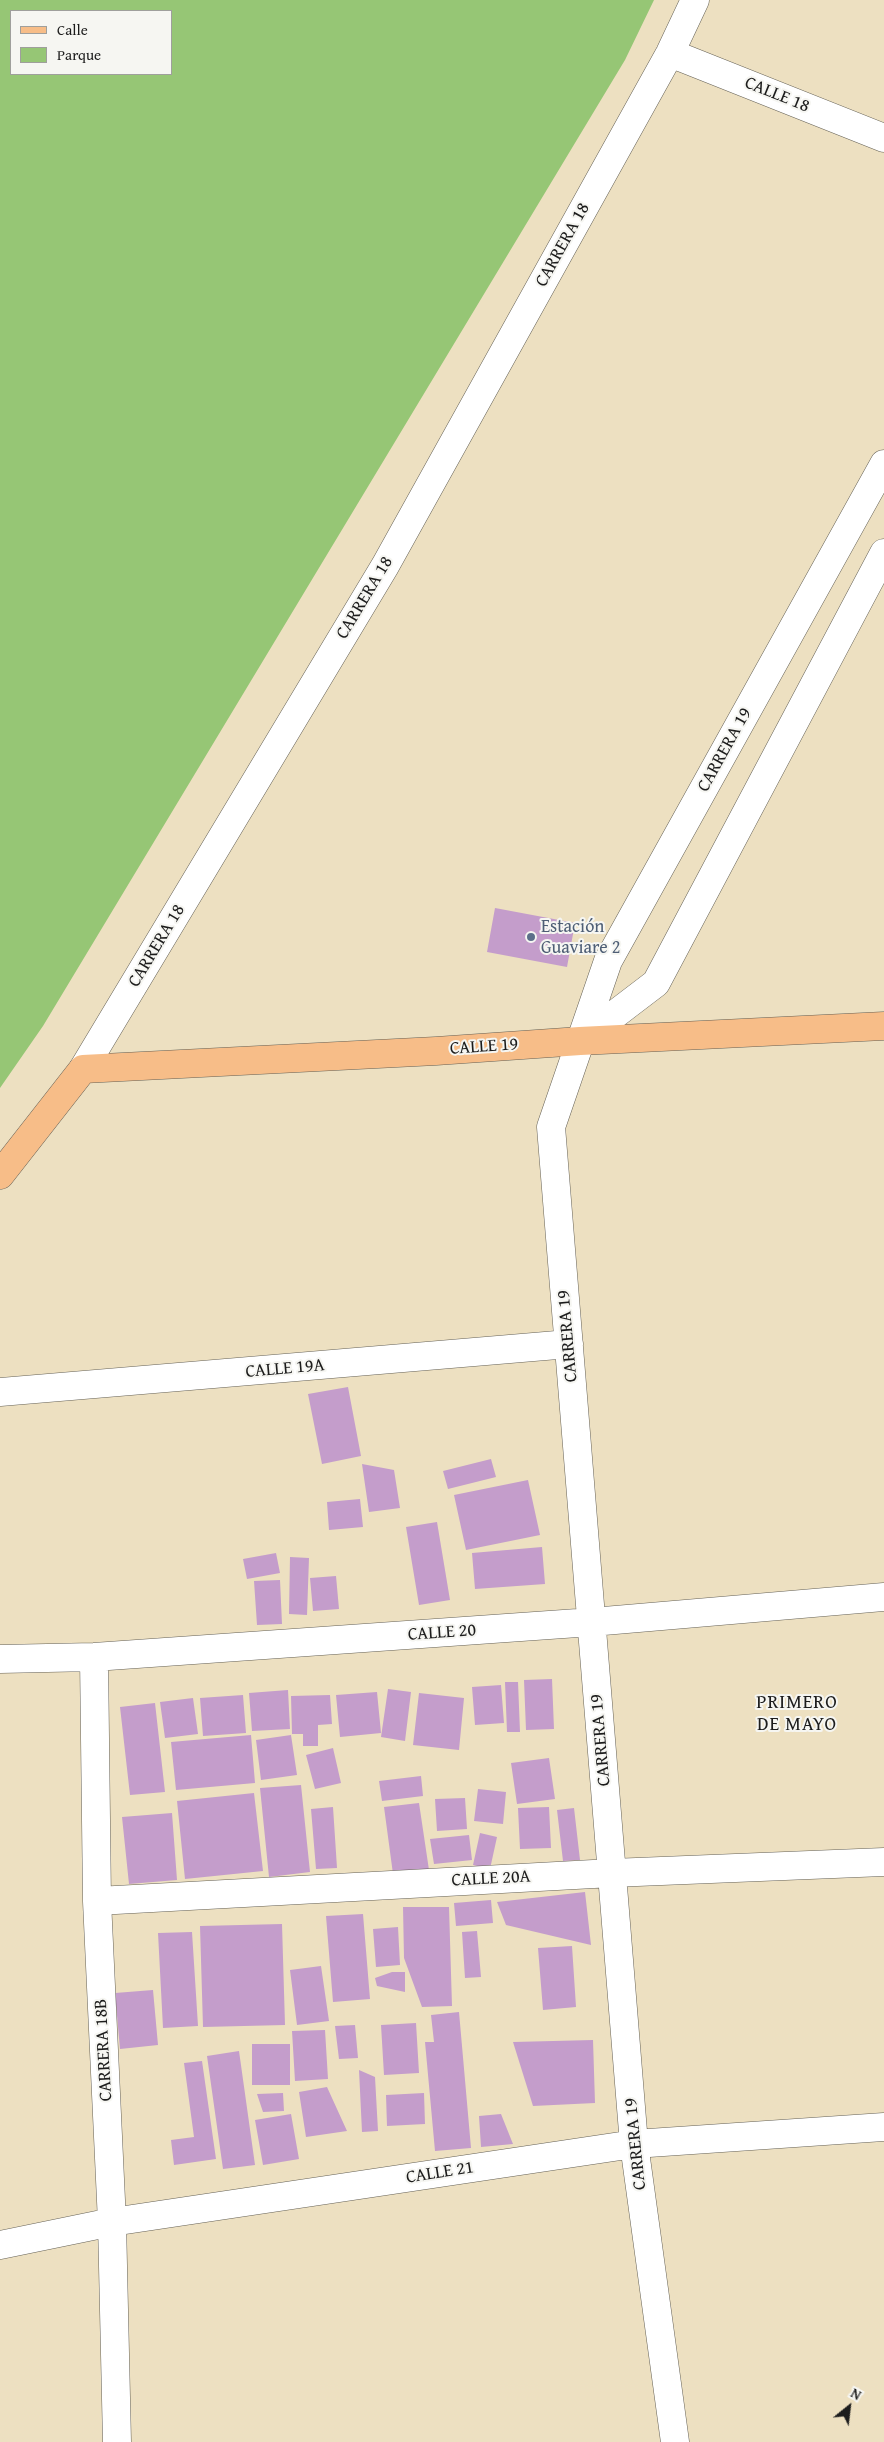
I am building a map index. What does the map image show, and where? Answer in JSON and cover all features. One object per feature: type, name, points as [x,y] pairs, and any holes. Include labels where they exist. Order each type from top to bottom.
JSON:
[{"type":"main road","name":"CALLE 19","points":[[84,1069],[884,1026]]},
{"type":"main road","name":"CARRERA 18","points":[[0,1175],[84,1069]]},
{"type":"street","name":"CARRERA 18","points":[[84,1069],[385,566],[670,53],[695,0]]},
{"type":"street","name":"CALLE 18","points":[[670,53],[884,138]]},
{"type":"street","name":"CARRERA 19","points":[[675,2442],[634,2144],[552,1127],[608,961],[884,464]]},
{"type":"street","points":[[580,1041],[656,983],[884,553]]},
{"type":"street","name":"CALLE 19A","points":[[0,1392],[569,1344]]},
{"type":"street","name":"CALLE 20","points":[[0,1659],[94,1657],[592,1622],[884,1598]]},
{"type":"street","name":"CARRERA 18B","points":[[94,1657],[97,1901],[112,2222],[117,2442]]},
{"type":"street","name":"CALLE 20A","points":[[97,1901],[612,1873],[884,1862]]},
{"type":"street","name":"CALLE 21","points":[[0,2245],[112,2222],[634,2144],[884,2127]]},
{"type":"green space","points":[[0,0],[654,0],[625,60],[43,1026],[0,1088]]},
{"type":"building","name":"Estación Guaviare 2","points":[[495,908],[575,923],[567,967],[487,952]]},
{"type":"building","points":[[348,1387],[361,1456],[322,1464],[308,1394]]},
{"type":"building","points":[[491,1459],[496,1477],[448,1489],[443,1471]]},
{"type":"building","points":[[362,1464],[394,1470],[400,1508],[369,1512]]},
{"type":"building","points":[[528,1480],[540,1535],[466,1550],[454,1495]]},
{"type":"building","points":[[360,1499],[363,1527],[329,1530],[327,1502]]},
{"type":"building","points":[[437,1522],[450,1600],[419,1605],[406,1527]]},
{"type":"building","points":[[542,1547],[545,1584],[475,1589],[472,1553]]},
{"type":"building","points":[[276,1553],[280,1573],[247,1579],[243,1559]]},
{"type":"building","points":[[290,1557],[309,1558],[307,1615],[289,1614]]},
{"type":"building","points":[[336,1576],[339,1609],[313,1611],[310,1578]]},
{"type":"building","points":[[280,1580],[282,1624],[257,1625],[254,1581]]},
{"type":"building","points":[[552,1679],[554,1729],[526,1730],[524,1680]]},
{"type":"building","points":[[505,1682],[518,1682],[520,1732],[507,1732]]},
{"type":"building","points":[[501,1685],[504,1723],[475,1725],[472,1687]]},
{"type":"building","points":[[388,1689],[411,1692],[405,1741],[381,1737]]},
{"type":"building","points":[[288,1690],[290,1729],[252,1731],[249,1693]]},
{"type":"building","points":[[377,1692],[381,1733],[340,1737],[336,1695]]},
{"type":"building","points":[[419,1693],[464,1698],[459,1750],[413,1745]]},
{"type":"building","points":[[243,1695],[246,1733],[203,1736],[200,1698]]},
{"type":"building","points":[[330,1695],[332,1724],[318,1725],[318,1746],[303,1746],[303,1734],[292,1734],[291,1696]]},
{"type":"building","points":[[193,1698],[198,1734],[165,1738],[160,1702]]},
{"type":"building","points":[[155,1703],[165,1792],[130,1795],[120,1707]]},
{"type":"building","points":[[251,1735],[255,1783],[176,1790],[171,1742]]},
{"type":"building","points":[[291,1735],[297,1775],[261,1780],[256,1740]]},
{"type":"building","points":[[333,1748],[341,1783],[315,1789],[306,1755]]},
{"type":"building","points":[[549,1758],[555,1799],[517,1804],[511,1763]]},
{"type":"building","points":[[421,1776],[423,1796],[382,1801],[379,1781]]},
{"type":"building","points":[[301,1785],[310,1872],[269,1877],[260,1788]]},
{"type":"building","points":[[478,1789],[506,1792],[503,1824],[474,1821]]},
{"type":"building","points":[[254,1793],[263,1871],[185,1879],[177,1801]]},
{"type":"building","points":[[465,1798],[467,1829],[437,1831],[435,1799]]},
{"type":"building","points":[[419,1803],[429,1870],[393,1874],[384,1807]]},
{"type":"building","points":[[333,1807],[337,1868],[316,1869],[311,1809]]},
{"type":"building","points":[[549,1807],[551,1848],[520,1849],[518,1808]]},
{"type":"building","points":[[574,1808],[580,1860],[563,1861],[557,1810]]},
{"type":"building","points":[[172,1813],[177,1880],[129,1884],[122,1817]]},
{"type":"building","points":[[480,1833],[497,1837],[490,1869],[473,1865]]},
{"type":"building","points":[[469,1835],[472,1860],[434,1864],[430,1839]]},
{"type":"building","points":[[585,1892],[591,1945],[506,1925],[497,1902]]},
{"type":"building","points":[[491,1900],[493,1923],[456,1926],[454,1903]]},
{"type":"building","points":[[403,1907],[449,1907],[452,2006],[422,2007],[404,1958]]},
{"type":"building","points":[[363,1914],[370,1999],[333,2002],[326,1916]]},
{"type":"building","points":[[282,1924],[285,2025],[203,2027],[200,1926]]},
{"type":"building","points":[[398,1927],[400,1965],[376,1967],[373,1929]]},
{"type":"building","points":[[477,1931],[481,1977],[465,1978],[462,1932]]},
{"type":"building","points":[[192,1932],[198,2026],[163,2028],[158,1933]]},
{"type":"building","points":[[572,1946],[576,2007],[543,2010],[538,1948]]},
{"type":"building","points":[[321,1966],[329,2021],[297,2025],[290,1970]]},
{"type":"building","points":[[392,1972],[405,1972],[405,1992],[377,1986],[375,1978]]},
{"type":"building","points":[[153,1990],[158,2045],[120,2049],[115,1993]]},
{"type":"building","points":[[459,2012],[471,2148],[435,2151],[425,2042],[434,2042],[431,2015]]},
{"type":"building","points":[[416,2023],[419,2073],[384,2075],[381,2025]]},
{"type":"building","points":[[355,2025],[358,2058],[339,2059],[335,2026]]},
{"type":"building","points":[[325,2030],[328,2079],[295,2081],[292,2031]]},
{"type":"building","points":[[593,2040],[595,2103],[533,2106],[513,2042]]},
{"type":"building","points":[[252,2044],[290,2044],[290,2085],[252,2085]]},
{"type":"building","points":[[239,2051],[255,2165],[223,2169],[207,2056]]},
{"type":"building","points":[[202,2061],[216,2159],[174,2165],[171,2140],[194,2137],[184,2063]]},
{"type":"building","points":[[359,2070],[375,2077],[378,2131],[362,2132]]},
{"type":"building","points":[[327,2087],[347,2131],[306,2137],[299,2092]]},
{"type":"building","points":[[283,2093],[284,2111],[263,2112],[257,2094]]},
{"type":"building","points":[[424,2093],[425,2124],[387,2126],[386,2095]]},
{"type":"building","points":[[291,2114],[299,2159],[263,2165],[255,2120]]},
{"type":"building","points":[[501,2114],[513,2144],[481,2147],[479,2116]]},
{"type":"place","name":"Estación Guaviare 2","points":[[531,937]]},
{"type":"district","name":"PRIMERO DE MAYO","points":[[797,1714]]}]
